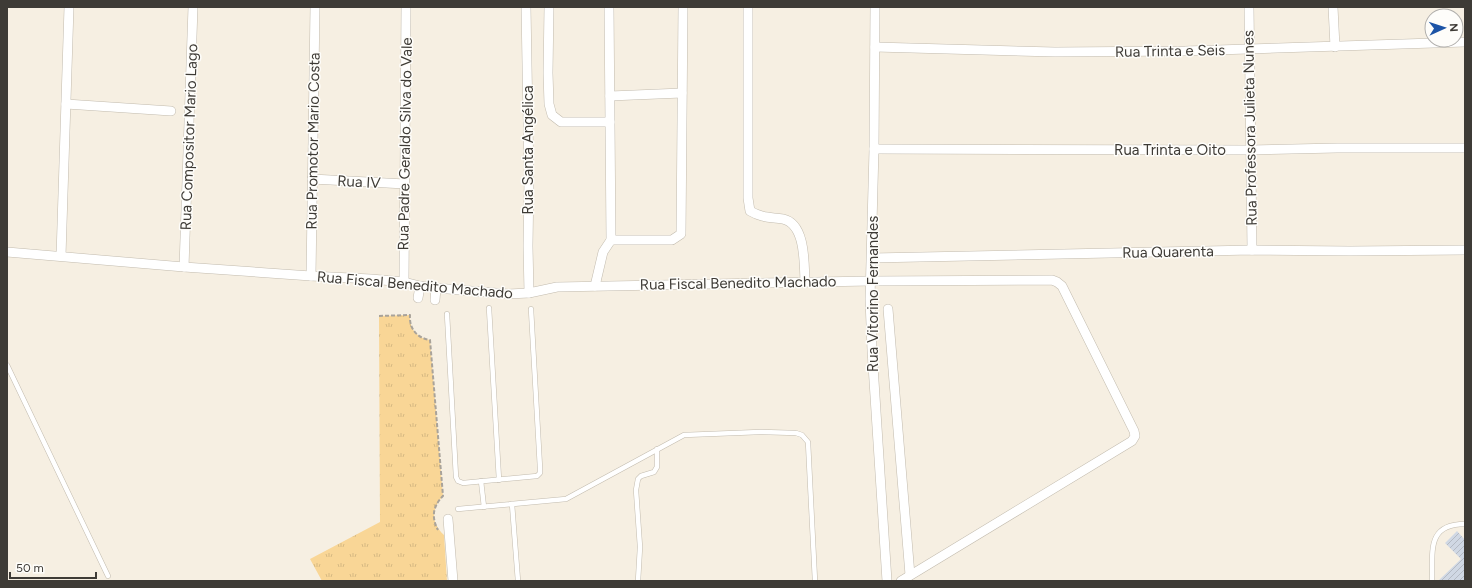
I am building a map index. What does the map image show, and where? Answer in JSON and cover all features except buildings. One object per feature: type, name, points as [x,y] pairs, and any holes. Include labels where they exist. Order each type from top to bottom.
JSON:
[{"type":"street","points":[[61,256],[69,7]]},
{"type":"street","name":"Rua Compositor Mario Lago","points":[[184,267],[193,7]]},
{"type":"street","name":"Rua Promotor Mario Costa","points":[[311,276],[315,7]]},
{"type":"street","name":"Rua Padre Geraldo Silva do Vale","points":[[404,282],[406,7]]},
{"type":"street","name":"Rua Santa Angélica","points":[[526,7],[529,293]]},
{"type":"street","points":[[549,7],[548,104],[552,115],[561,122],[610,122]]},
{"type":"street","points":[[595,286],[603,252],[612,240],[609,7]]},
{"type":"street","points":[[612,240],[672,240],[680,234],[683,7]]},
{"type":"street","points":[[748,7],[748,198],[750,211],[759,216],[785,220],[796,227],[802,244],[805,282]]},
{"type":"street","name":"Rua Vitorino Fernandes","points":[[875,7],[871,281],[872,350],[887,581]]},
{"type":"street","name":"Rua Professora Julieta Nunes","points":[[1249,7],[1252,250]]},
{"type":"street","points":[[1333,7],[1335,47]]},
{"type":"street","name":"Rua Trinta e Seis","points":[[875,47],[1055,52],[1185,51],[1465,42]]},
{"type":"street","points":[[610,96],[682,93]]},
{"type":"street","points":[[66,104],[172,111]]},
{"type":"street","name":"Rua Trinta e Oito","points":[[874,149],[1251,150],[1465,148]]},
{"type":"street","name":"Rua IV","points":[[312,179],[405,184]]},
{"type":"street","name":"Rua Quarenta","points":[[872,258],[1252,250],[1465,250]]},
{"type":"street","name":"Rua Fiscal Benedito Machado","points":[[7,252],[184,267],[371,279],[404,282],[436,288],[508,294],[529,293],[557,287],[595,286],[871,281],[1052,280],[1057,282],[1062,286],[1134,430],[1135,436],[1132,441],[910,575]]},
{"type":"street","points":[[418,298],[420,286]]},
{"type":"street","points":[[435,300],[436,288]]},
{"type":"street","points":[[888,309],[910,575],[900,581]]},
{"type":"street","points":[[448,519],[453,581]]},
{"type":"lane","points":[[488,308],[499,480]]},
{"type":"lane","points":[[447,314],[456,477],[458,481],[462,483],[481,482],[537,476],[540,474],[531,309]]},
{"type":"lane","points":[[7,365],[108,576]]},
{"type":"lane","points":[[458,509],[566,499],[684,435],[779,432],[796,433],[802,435],[808,442],[815,581]]},
{"type":"lane","points":[[638,581],[640,547],[636,490],[638,479],[641,476],[654,472],[657,467],[657,449]]},
{"type":"lane","points":[[481,482],[484,507]]},
{"type":"lane","points":[[512,504],[518,581]]},
{"type":"lane","points":[[1432,581],[1434,540],[1441,529],[1454,524],[1465,524]]},
{"type":"path","points":[[380,316],[410,316],[409,321],[414,332],[424,339],[430,340],[443,496],[434,508],[433,516],[438,530]]},
{"type":"green space","points":[[410,315],[412,329],[421,337],[430,340],[443,496],[436,506],[434,516],[437,526],[444,535],[447,581],[322,581],[310,559],[380,522],[379,316]]}]
